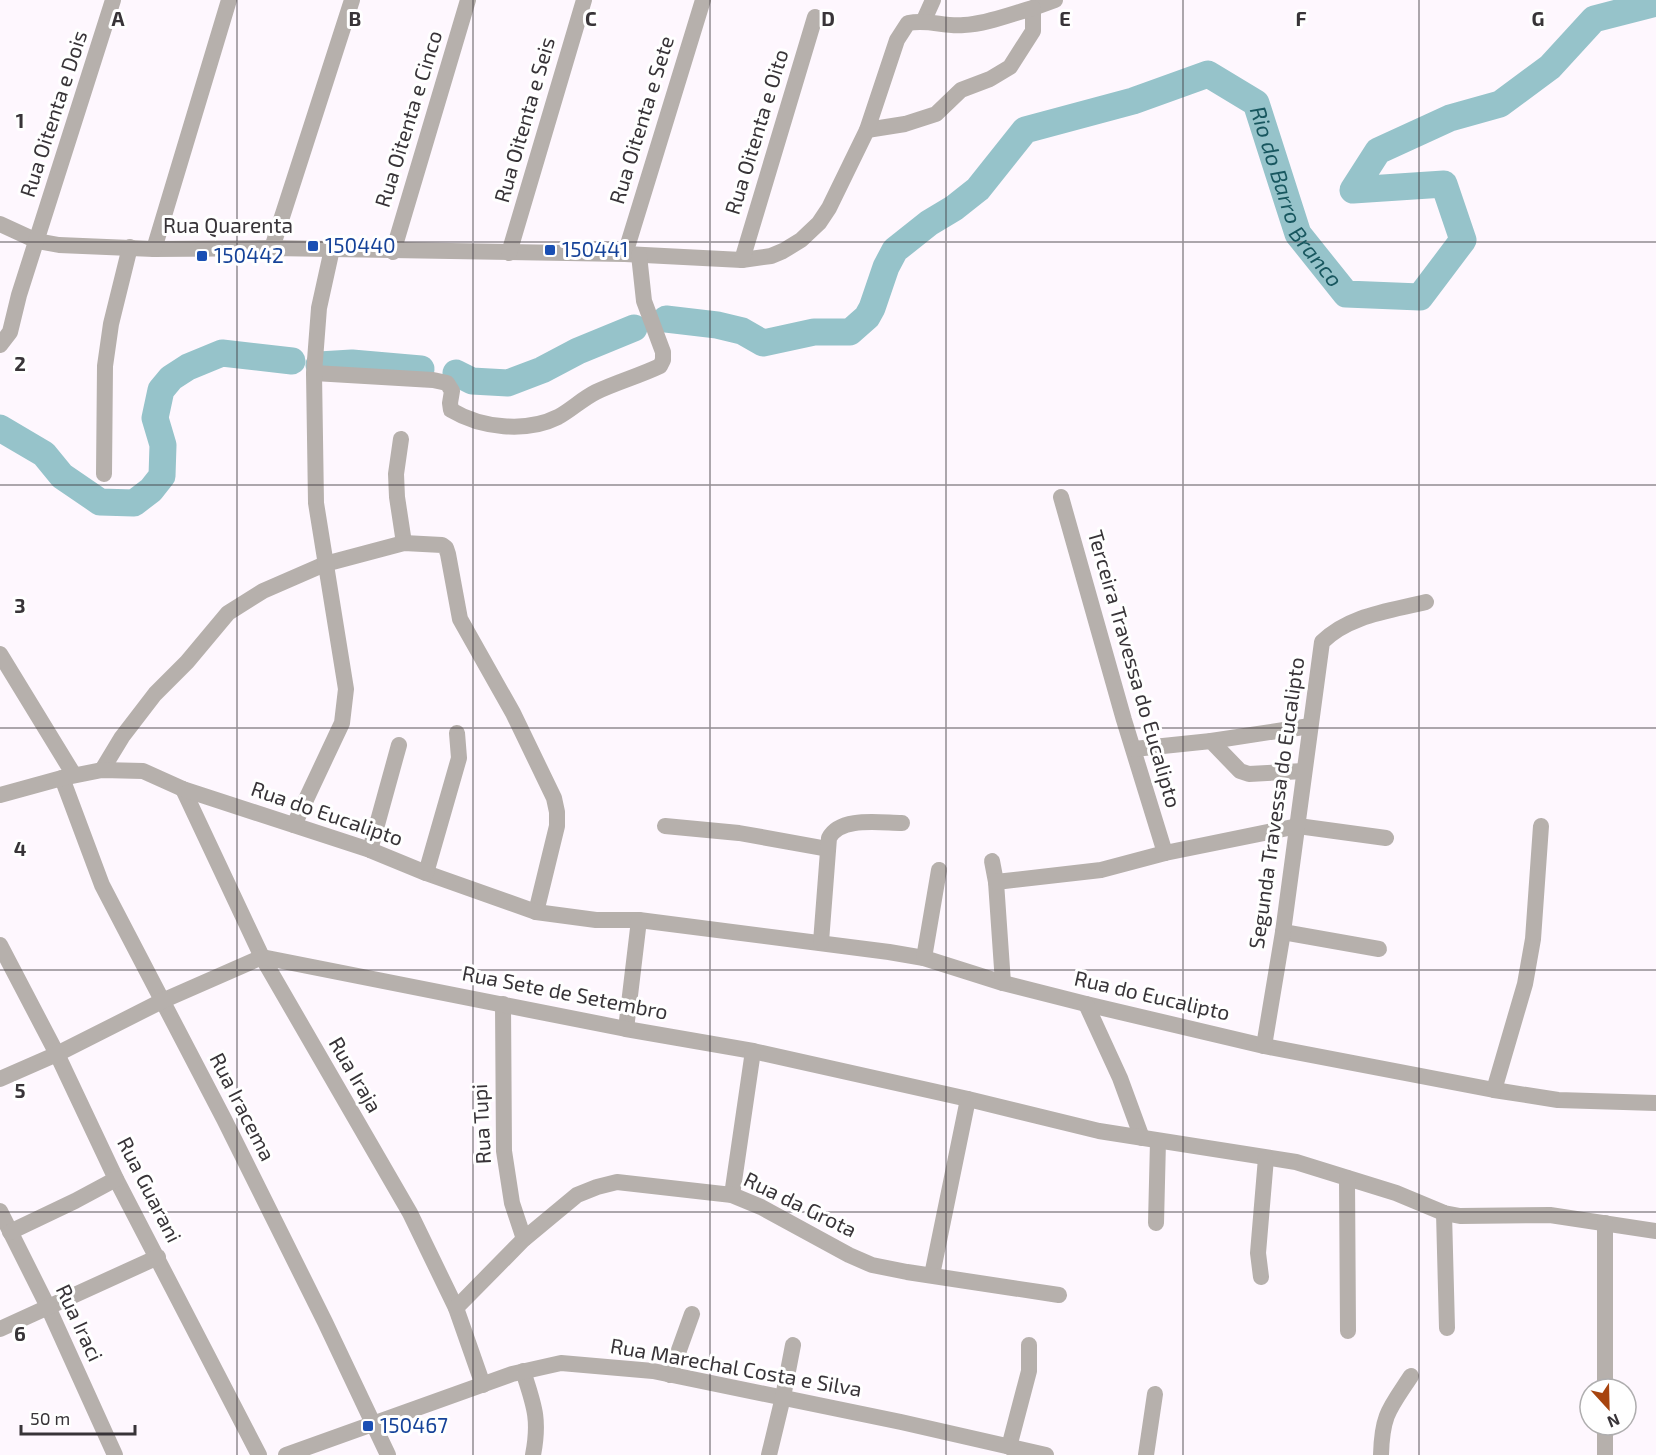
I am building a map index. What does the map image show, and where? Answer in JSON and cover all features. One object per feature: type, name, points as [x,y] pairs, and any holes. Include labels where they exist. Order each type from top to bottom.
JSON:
[{"type":"street","name":"Rua Oitenta e Dois","points":[[0,345],[10,332],[19,296],[113,0]]},
{"type":"street","points":[[154,249],[229,0]]},
{"type":"street","points":[[272,248],[351,0]]},
{"type":"street","name":"Rua Oitenta e Cinco","points":[[393,252],[468,0]]},
{"type":"street","name":"Rua Oitenta e Seis","points":[[509,253],[584,0]]},
{"type":"street","name":"Rua Oitenta e Sete","points":[[632,254],[703,0]]},
{"type":"street","points":[[924,20],[933,0]]},
{"type":"street","points":[[1033,8],[1033,31],[1010,67],[990,79],[960,90],[936,114],[905,124],[867,130],[902,30],[908,23],[924,20],[966,25],[1055,0]]},
{"type":"street","name":"Rua Oitenta e Oito","points":[[742,260],[815,16]]},
{"type":"street","name":"Rua Quarenta","points":[[0,224],[37,241],[59,245],[154,249],[272,248],[393,252],[632,254],[742,260],[771,256],[783,251],[801,240],[819,223],[867,130]]},
{"type":"street","points":[[104,474],[105,366],[111,324],[130,247]]},
{"type":"street","points":[[294,825],[342,723],[346,689],[316,503],[314,373],[319,308],[332,249]]},
{"type":"street","points":[[314,373],[433,380],[447,383],[452,391],[450,408],[489,425],[520,427],[550,421],[594,393],[660,366],[663,360],[663,352],[644,301],[632,254]]},
{"type":"street","points":[[402,439],[396,474],[404,543]]},
{"type":"street","name":"Terceira Travessa do Eucalipto","points":[[1061,497],[1124,720],[1165,853]]},
{"type":"street","points":[[102,770],[122,737],[155,694],[187,662],[228,613],[263,591],[325,564],[404,543],[442,545],[446,548],[460,619],[513,712],[554,798],[557,826],[536,912]]},
{"type":"street","name":"Segunda Travessa do Eucalipto","points":[[1264,1046],[1298,826],[1322,642],[1340,627],[1363,618],[1426,602]]},
{"type":"street","name":"Rua Iracema","points":[[0,654],[68,776],[102,885],[224,1119],[388,1455]]},
{"type":"street","points":[[1134,749],[1211,741],[1310,726]]},
{"type":"street","points":[[426,873],[459,758],[457,733]]},
{"type":"street","points":[[1211,741],[1240,771],[1249,774],[1304,771]]},
{"type":"street","points":[[370,850],[399,745]]},
{"type":"street","name":"Rua do Eucalipto","points":[[0,795],[68,776],[102,770],[144,771],[183,789],[370,850],[426,873],[536,912],[596,920],[639,920],[821,942],[924,958],[1003,983],[1264,1046],[1558,1100],[1656,1102]]},
{"type":"street","name":"Rua Iraja","points":[[183,789],[262,957],[410,1214],[456,1308],[483,1385]]},
{"type":"street","points":[[821,942],[829,838],[832,831],[853,823],[902,823]]},
{"type":"street","points":[[665,826],[739,833],[828,849]]},
{"type":"street","points":[[996,882],[1101,870],[1165,853],[1298,826],[1386,838]]},
{"type":"street","points":[[1494,1090],[1525,984],[1533,939],[1541,826]]},
{"type":"street","points":[[992,861],[996,882],[1003,983]]},
{"type":"street","points":[[924,958],[939,870]]},
{"type":"street","points":[[626,1029],[639,920]]},
{"type":"street","points":[[1282,932],[1379,949]]},
{"type":"street","name":"Rua Guarani","points":[[0,945],[57,1054],[116,1179],[259,1455]]},
{"type":"street","points":[[0,1080],[162,1001],[262,957]]},
{"type":"street","name":"Rua Sete de Setembro","points":[[262,957],[626,1029],[753,1051],[968,1099],[1098,1131],[1296,1162],[1396,1193],[1444,1213],[1460,1216],[1550,1215],[1656,1231]]},
{"type":"street","name":"Rua Tupi","points":[[503,1004],[504,1152],[512,1203],[524,1239]]},
{"type":"street","points":[[1086,1004],[1150,1139],[1156,1222]]},
{"type":"street","points":[[732,1195],[753,1051]]},
{"type":"street","points":[[932,1275],[968,1099]]},
{"type":"street","points":[[1261,1277],[1258,1253],[1266,1158]]},
{"type":"street","points":[[1347,1178],[1348,1331]]},
{"type":"street","points":[[10,1232],[116,1179]]},
{"type":"street","name":"Rua da Grota","points":[[456,1308],[524,1239],[577,1195],[617,1182],[732,1195],[761,1207],[862,1261],[907,1272],[1059,1295]]},
{"type":"street","name":"Rua Iraci","points":[[0,1211],[48,1307],[115,1455]]},
{"type":"street","points":[[1444,1213],[1447,1328]]},
{"type":"street","points":[[1605,1223],[1605,1377]]},
{"type":"street","points":[[0,1329],[158,1257]]},
{"type":"street","points":[[670,1375],[692,1314]]},
{"type":"street","points":[[769,1455],[793,1345]]},
{"type":"street","points":[[1010,1447],[1029,1371],[1029,1346]]},
{"type":"street","name":"Rua Marechal Costa e Silva","points":[[286,1455],[523,1371],[561,1363],[601,1365],[670,1375],[783,1397],[1046,1455]]},
{"type":"street","points":[[523,1371],[538,1426],[533,1455]]},
{"type":"street","points":[[1381,1455],[1382,1431],[1388,1409],[1411,1376]]},
{"type":"street","points":[[1146,1455],[1155,1394]]},
{"type":"street","points":[[1605,1437],[1605,1455]]},
{"type":"waterway","name":"Rio do Barro Branco","points":[[666,319],[717,325],[742,331],[763,343],[814,332],[850,332],[867,317],[872,308],[886,267],[895,250],[978,189],[1025,130],[1133,101],[1208,74],[1256,103],[1298,234],[1346,294],[1420,297],[1463,240],[1444,184],[1353,190],[1378,151],[1450,118],[1500,104],[1550,67],[1594,19],[1656,3]]},
{"type":"waterway","name":"Rio do Barro Branco","points":[[456,373],[472,381],[508,383],[634,328]]},
{"type":"waterway","name":"Rio do Barro Branco","points":[[0,428],[44,454],[62,476],[100,502],[134,503],[151,490],[162,476],[163,445],[155,418],[161,390],[171,378],[188,367],[222,353],[292,361]]},
{"type":"waterway","name":"Rio do Barro Branco","points":[[319,365],[352,363],[421,369]]},
{"type":"place","name":"150440","points":[[313,246]]},
{"type":"place","name":"150441","points":[[550,250]]},
{"type":"place","name":"150442","points":[[202,256]]},
{"type":"place","name":"150467","points":[[368,1426]]}]
